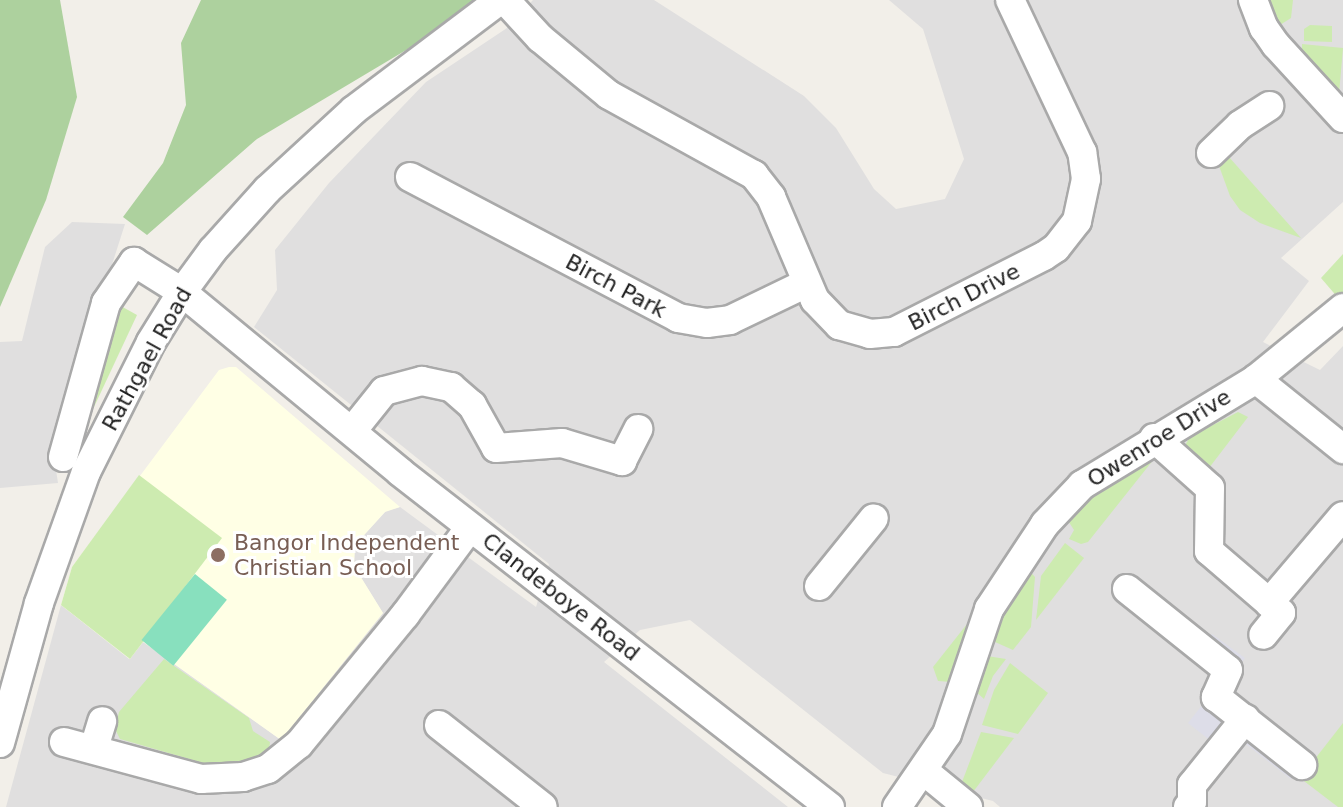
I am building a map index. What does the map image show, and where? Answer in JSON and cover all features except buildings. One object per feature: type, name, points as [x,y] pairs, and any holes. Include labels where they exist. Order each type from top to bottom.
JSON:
[{"type":"street","name":"Birch Drive","points":[[502,0],[540,38],[609,95],[754,175],[765,185],[815,300],[839,325],[870,334],[894,332],[1044,256],[1056,248],[1077,221],[1086,179],[1082,152],[1010,0]]},
{"type":"street","name":"Rathgael Road","points":[[0,743],[39,603],[86,472],[151,342],[182,292],[213,250],[267,190],[332,130],[502,0]]},
{"type":"street","points":[[1253,0],[1264,28],[1276,45],[1343,118]]},
{"type":"street","points":[[1211,153],[1240,125],[1269,106]]},
{"type":"street","name":"Birch Park","points":[[420,193],[678,318],[707,323],[730,320],[807,283]]},
{"type":"street","name":"Clandeboye Road","points":[[63,457],[106,303],[134,262],[182,292],[470,527],[830,807]]},
{"type":"street","name":"Owenroe Drive","points":[[897,807],[947,734],[975,643],[989,609],[1014,566],[1045,524],[1082,485],[1154,438],[1256,379],[1343,308]]},
{"type":"street","points":[[1256,379],[1343,449]]},
{"type":"street","points":[[352,431],[379,380],[422,381],[451,387],[472,405],[496,448],[562,443],[622,461],[638,429]]},
{"type":"street","points":[[1154,438],[1210,488],[1209,551],[1281,613],[1263,635]]},
{"type":"street","points":[[1269,603],[1343,516]]},
{"type":"street","points":[[819,586],[874,518]]},
{"type":"street","points":[[64,742],[201,779],[243,777],[268,769],[299,744],[405,615],[470,527]]},
{"type":"street","points":[[1127,589],[1228,670],[1216,697],[1302,765]]},
{"type":"street","points":[[1188,807],[1192,802],[1192,785],[1245,719]]},
{"type":"street","points":[[94,748],[102,721]]},
{"type":"street","points":[[439,725],[543,807]]},
{"type":"street","points":[[924,771],[968,807]]},
{"type":"shaded area","points":[[533,0],[654,0],[804,96],[836,128],[874,189],[896,209],[945,199],[964,159],[923,29],[889,0],[1343,0],[1343,202],[1281,258],[1309,281],[1263,342],[1320,370],[1343,346],[1343,807],[1000,807],[993,801],[883,773],[690,620],[640,630],[604,662],[788,807],[6,807],[61,605],[129,659],[143,641],[281,740],[383,613],[354,566],[355,545],[386,511],[400,507],[536,607],[549,564],[254,327],[277,290],[275,250],[329,183],[426,82],[507,28]]},
{"type":"shaded area","points":[[72,222],[125,224],[83,355],[55,463],[58,483],[0,488],[0,342],[22,341],[45,247]]},
{"type":"shaded area","name":"Bangor Independent Christian School","points":[[236,367],[400,507],[385,512],[355,545],[354,566],[383,613],[281,740],[143,642],[130,659],[61,605],[72,567],[219,370]]},
{"type":"shaded area","points":[[1212,634],[1245,658],[1223,687],[1302,765],[1291,779],[1242,741],[1221,749],[1188,723],[1210,695],[1203,689],[1222,666],[1201,649]]},
{"type":"green space","points":[[0,0],[60,0],[77,97],[46,200],[0,307]]},
{"type":"green space","points":[[201,0],[490,0],[257,139],[147,235],[123,217],[163,163],[186,105],[181,43]]},
{"type":"green space","points":[[1265,0],[1293,0],[1291,18],[1280,25]]},
{"type":"green space","points":[[1310,25],[1332,26],[1332,42],[1304,41],[1304,29]]},
{"type":"green space","points":[[1302,44],[1343,48],[1339,94],[1302,54]]},
{"type":"green space","points":[[1221,148],[1301,238],[1260,223],[1240,210],[1230,196],[1215,155]]},
{"type":"green space","points":[[1343,254],[1343,296],[1339,299],[1321,278]]},
{"type":"green space","points":[[119,305],[137,315],[94,407],[88,405]]},
{"type":"green space","points":[[1238,412],[1248,417],[1209,468],[1182,450],[1190,437]]},
{"type":"green space","points":[[1158,454],[1088,542],[1081,544],[1069,539],[1074,530],[1065,516],[1101,487]]},
{"type":"green space","points":[[139,475],[222,538],[130,659],[61,605],[72,567]]},
{"type":"green space","points":[[1065,543],[1084,558],[1036,620],[1041,576]]},
{"type":"green space","points":[[1025,566],[1035,577],[1031,627],[1013,650],[995,642],[993,625]]},
{"type":"green space","points":[[195,574],[227,600],[173,666],[142,640]]},
{"type":"green space","points":[[967,624],[951,682],[938,681],[933,667]]},
{"type":"green space","points":[[987,656],[1006,659],[993,676],[984,699],[973,689]]},
{"type":"green space","points":[[164,659],[249,718],[253,731],[270,742],[269,750],[251,760],[210,765],[120,739],[115,729],[119,712]]},
{"type":"green space","points":[[1010,663],[1048,693],[1018,734],[982,725],[994,690]]},
{"type":"green space","points":[[1343,723],[1343,807],[1338,807],[1300,778]]},
{"type":"green space","points":[[981,732],[1014,738],[973,792],[962,782]]},
{"type":"place","name":"Bangor Independent Christian School","points":[[218,555]]}]
